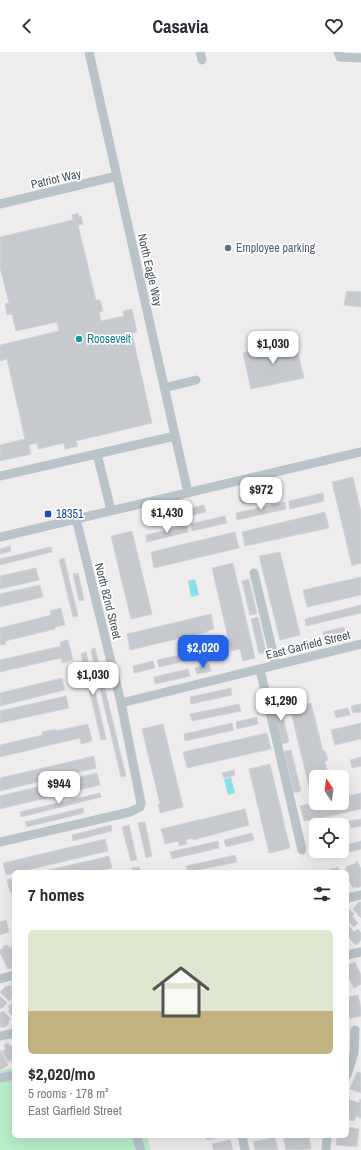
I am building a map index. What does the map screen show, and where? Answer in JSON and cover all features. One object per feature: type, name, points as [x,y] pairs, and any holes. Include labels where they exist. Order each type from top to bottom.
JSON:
[{"type":"street","name":"North Eagle Way","points":[[89,52],[188,493]]},
{"type":"street","points":[[338,52],[340,57],[361,58]]},
{"type":"street","name":"Patriot Way","points":[[0,204],[117,176]]},
{"type":"street","points":[[164,388],[196,380]]},
{"type":"street","points":[[0,476],[175,436]]},
{"type":"street","points":[[0,537],[361,452]]},
{"type":"street","points":[[97,454],[111,510]]},
{"type":"street","name":"North 82nd Street","points":[[0,842],[130,812],[140,807],[141,799],[121,703],[76,518]]},
{"type":"street","points":[[254,573],[276,665]]},
{"type":"street","name":"East Garfield Street","points":[[121,703],[361,644]]},
{"type":"street","name":"East Garfield Street","points":[[260,669],[302,850]]},
{"type":"street","points":[[349,898],[361,895]]},
{"type":"street","points":[[349,955],[361,952]]},
{"type":"street","points":[[0,979],[12,976]]},
{"type":"street","points":[[349,1068],[354,1052],[354,1030]]},
{"type":"street","points":[[0,1036],[12,1033]]},
{"type":"street","points":[[0,1078],[12,1075]]},
{"type":"street","points":[[137,1138],[141,1150]]},
{"type":"street","points":[[242,1138],[245,1150]]},
{"type":"street","points":[[326,1150],[327,1138]]},
{"type":"green space","points":[[12,1068],[12,1138],[148,1138],[151,1150],[0,1150],[0,1071]]},
{"type":"water","points":[[195,579],[199,595],[191,597],[188,581]]},
{"type":"water","points":[[231,777],[235,793],[228,795],[224,779]]},
{"type":"building","name":"Roosevelt","points":[[78,213],[79,217],[81,216],[83,224],[78,225],[96,300],[100,300],[103,311],[99,312],[101,321],[124,316],[123,311],[132,309],[137,332],[132,333],[152,423],[76,441],[78,446],[65,449],[64,443],[38,449],[37,443],[29,445],[31,454],[0,461],[0,445],[25,439],[7,359],[0,361],[0,345],[59,331],[57,322],[16,331],[12,314],[7,315],[5,304],[9,303],[0,268],[0,237],[73,220],[72,215]]},
{"type":"building","points":[[347,291],[361,292],[361,307],[344,305]]},
{"type":"building","points":[[295,341],[304,378],[251,389],[243,353]]},
{"type":"building","points":[[353,477],[361,512],[361,563],[352,566],[332,482]]},
{"type":"building","points":[[275,488],[277,496],[243,504],[240,501],[239,497]]},
{"type":"building","points":[[323,493],[324,501],[290,509],[289,501]]},
{"type":"building","points":[[285,502],[286,509],[237,520],[236,513]]},
{"type":"building","points":[[204,505],[206,512],[158,523],[156,516]]},
{"type":"building","points":[[325,512],[329,528],[245,546],[242,532]]},
{"type":"building","points":[[225,516],[227,523],[192,531],[191,524]]},
{"type":"building","points":[[187,525],[188,532],[147,542],[146,535]]},
{"type":"building","points":[[132,531],[152,614],[131,619],[111,536]]},
{"type":"building","points":[[235,532],[239,548],[154,568],[151,552]]},
{"type":"building","points":[[10,546],[11,551],[0,554],[0,549]]},
{"type":"building","points":[[51,547],[52,552],[0,565],[0,559]]},
{"type":"building","points":[[280,552],[300,635],[280,640],[259,556]]},
{"type":"building","points":[[64,558],[78,616],[73,617],[59,560]]},
{"type":"building","points":[[233,563],[255,658],[243,661],[240,649],[231,651],[212,568]]},
{"type":"building","points":[[36,568],[39,580],[0,589],[0,576]]},
{"type":"building","points":[[78,573],[84,600],[79,601],[73,574]]},
{"type":"building","points":[[361,577],[361,595],[307,607],[303,590]]},
{"type":"building","points":[[249,579],[257,614],[250,615],[242,581]]},
{"type":"building","points":[[40,585],[43,597],[0,607],[0,594]]},
{"type":"building","points":[[361,605],[361,613],[306,626],[305,619]]},
{"type":"building","points":[[61,608],[65,625],[55,627],[55,629],[5,641],[6,644],[0,645],[0,628],[51,615],[50,611]]},
{"type":"building","points":[[211,614],[214,629],[207,632],[130,650],[127,634]]},
{"type":"building","points":[[258,617],[266,652],[259,654],[251,619]]},
{"type":"building","points":[[344,627],[347,641],[326,646],[323,632]]},
{"type":"building","points":[[68,640],[73,660],[62,663],[61,658],[0,672],[0,660],[61,646],[60,642]]},
{"type":"building","points":[[220,646],[221,653],[159,667],[157,660]]},
{"type":"building","points":[[95,648],[126,776],[121,777],[91,651]]},
{"type":"building","points":[[86,652],[106,739],[101,740],[81,654]]},
{"type":"building","points":[[153,661],[155,668],[134,673],[133,666]]},
{"type":"building","points":[[209,664],[211,671],[197,674],[195,668]]},
{"type":"building","points":[[188,669],[190,676],[155,684],[154,677]]},
{"type":"building","points":[[62,678],[65,690],[0,706],[0,693]]},
{"type":"building","points":[[231,688],[232,695],[191,704],[190,697]]},
{"type":"building","points":[[66,696],[69,708],[0,723],[0,711]]},
{"type":"building","points":[[279,701],[289,742],[282,744],[272,702]]},
{"type":"building","points":[[311,703],[323,751],[325,751],[328,760],[325,761],[327,770],[309,770],[309,787],[290,708]]},
{"type":"building","points":[[239,704],[241,711],[192,721],[190,714]]},
{"type":"building","points":[[361,704],[361,712],[353,713],[351,706]]},
{"type":"building","points":[[348,708],[350,715],[336,718],[334,711]]},
{"type":"building","points":[[257,717],[258,724],[237,729],[236,722]]},
{"type":"building","points":[[232,723],[234,730],[185,741],[184,734]]},
{"type":"building","points":[[361,723],[361,739],[335,745],[331,730]]},
{"type":"building","points":[[88,724],[92,741],[81,744],[80,738],[0,757],[0,745],[43,735],[42,732],[56,729],[56,731]]},
{"type":"building","points":[[163,724],[183,807],[160,813],[158,804],[160,804],[142,729]]},
{"type":"building","points":[[267,733],[271,749],[187,768],[183,752]]},
{"type":"building","points":[[291,750],[301,791],[294,793],[284,751]]},
{"type":"building","points":[[94,756],[96,768],[0,791],[0,778]]},
{"type":"building","points":[[361,757],[361,766],[352,768],[350,760]]},
{"type":"building","points":[[270,764],[290,848],[269,853],[249,769]]},
{"type":"building","points":[[234,770],[235,775],[224,778],[222,773]]},
{"type":"building","points":[[97,773],[100,785],[0,809],[0,796]]},
{"type":"building","points":[[100,793],[101,797],[21,817],[20,812]]},
{"type":"building","points":[[361,793],[361,809],[321,818],[309,818],[309,820],[304,821],[300,806],[309,804],[309,810],[349,810],[349,796]]},
{"type":"building","points":[[83,808],[84,813],[27,827],[25,822]]},
{"type":"building","points":[[245,809],[249,825],[193,840],[193,838],[186,840],[187,844],[179,846],[178,841],[165,844],[161,829]]},
{"type":"building","points":[[361,819],[361,826],[351,828],[349,821]]},
{"type":"building","points":[[145,822],[152,856],[146,858],[138,823]]},
{"type":"building","points":[[111,825],[112,831],[73,841],[72,835]]},
{"type":"building","points":[[129,825],[137,860],[131,861],[122,827]]},
{"type":"building","points":[[252,833],[254,840],[226,847],[224,840]]},
{"type":"building","points":[[105,839],[108,851],[27,870],[12,870],[12,874],[6,875],[3,863]]},
{"type":"building","points":[[218,841],[219,848],[172,859],[170,852]]},
{"type":"building","points":[[361,841],[361,849],[349,852],[349,844]]},
{"type":"building","points":[[235,855],[237,862],[198,870],[187,870],[186,866]]},
{"type":"building","points":[[109,856],[112,868],[103,870],[50,870]]},
{"type":"building","points":[[357,861],[361,869],[361,886],[357,888],[356,886],[353,888],[349,881],[349,870],[344,870],[347,869],[346,867],[356,863],[355,862]]},
{"type":"building","points":[[139,867],[140,870],[132,870],[132,868]]},
{"type":"building","points":[[338,867],[339,870],[330,870]]},
{"type":"building","points":[[12,879],[12,892],[10,892],[7,880]]},
{"type":"building","points":[[359,902],[361,902],[361,918],[353,909]]},
{"type":"building","points":[[349,909],[354,914],[352,916],[358,923],[354,927],[349,922]]},
{"type":"building","points":[[6,920],[9,932],[0,935],[0,922]]},
{"type":"building","points":[[349,926],[354,932],[358,929],[361,933],[361,940],[356,945],[349,938]]},
{"type":"building","points":[[7,945],[10,948],[12,947],[12,968],[8,969],[0,953],[0,950],[3,949],[2,947]]},
{"type":"building","points":[[355,962],[361,975],[361,984],[354,988],[349,978],[349,964]]},
{"type":"building","points":[[10,985],[12,987],[12,999],[10,997],[11,1000],[9,1001],[0,992],[6,986],[7,987]]},
{"type":"building","points":[[358,995],[361,1016],[349,1019],[349,997]]},
{"type":"building","points":[[0,996],[7,1003],[1,1009],[0,1008]]},
{"type":"building","points":[[12,1003],[12,1016],[8,1011],[10,1008],[8,1007]]},
{"type":"building","points":[[3,1011],[11,1019],[8,1022],[9,1024],[2,1028],[0,1026],[0,1013]]},
{"type":"building","points":[[8,1043],[10,1046],[12,1046],[12,1062],[11,1060],[8,1062],[2,1051],[6,1049],[4,1045]]},
{"type":"building","points":[[0,1050],[8,1065],[0,1070]]},
{"type":"building","points":[[357,1072],[361,1073],[361,1093],[350,1089]]},
{"type":"building","points":[[360,1099],[361,1118],[356,1116],[354,1121],[349,1120],[349,1100],[359,1103]]},
{"type":"building","points":[[349,1127],[359,1129],[357,1147],[336,1145],[337,1138],[349,1138]]},
{"type":"building","points":[[275,1138],[278,1150],[255,1150],[253,1142]]},
{"type":"building","points":[[283,1138],[309,1138],[311,1149],[286,1150]]},
{"type":"building","points":[[230,1140],[233,1150],[214,1150],[212,1144]]},
{"type":"place","name":"Employee parking","points":[[228,248]]},
{"type":"place","name":"Roosevelt","points":[[79,339]]},
{"type":"place","name":"18351","points":[[48,514]]}]
